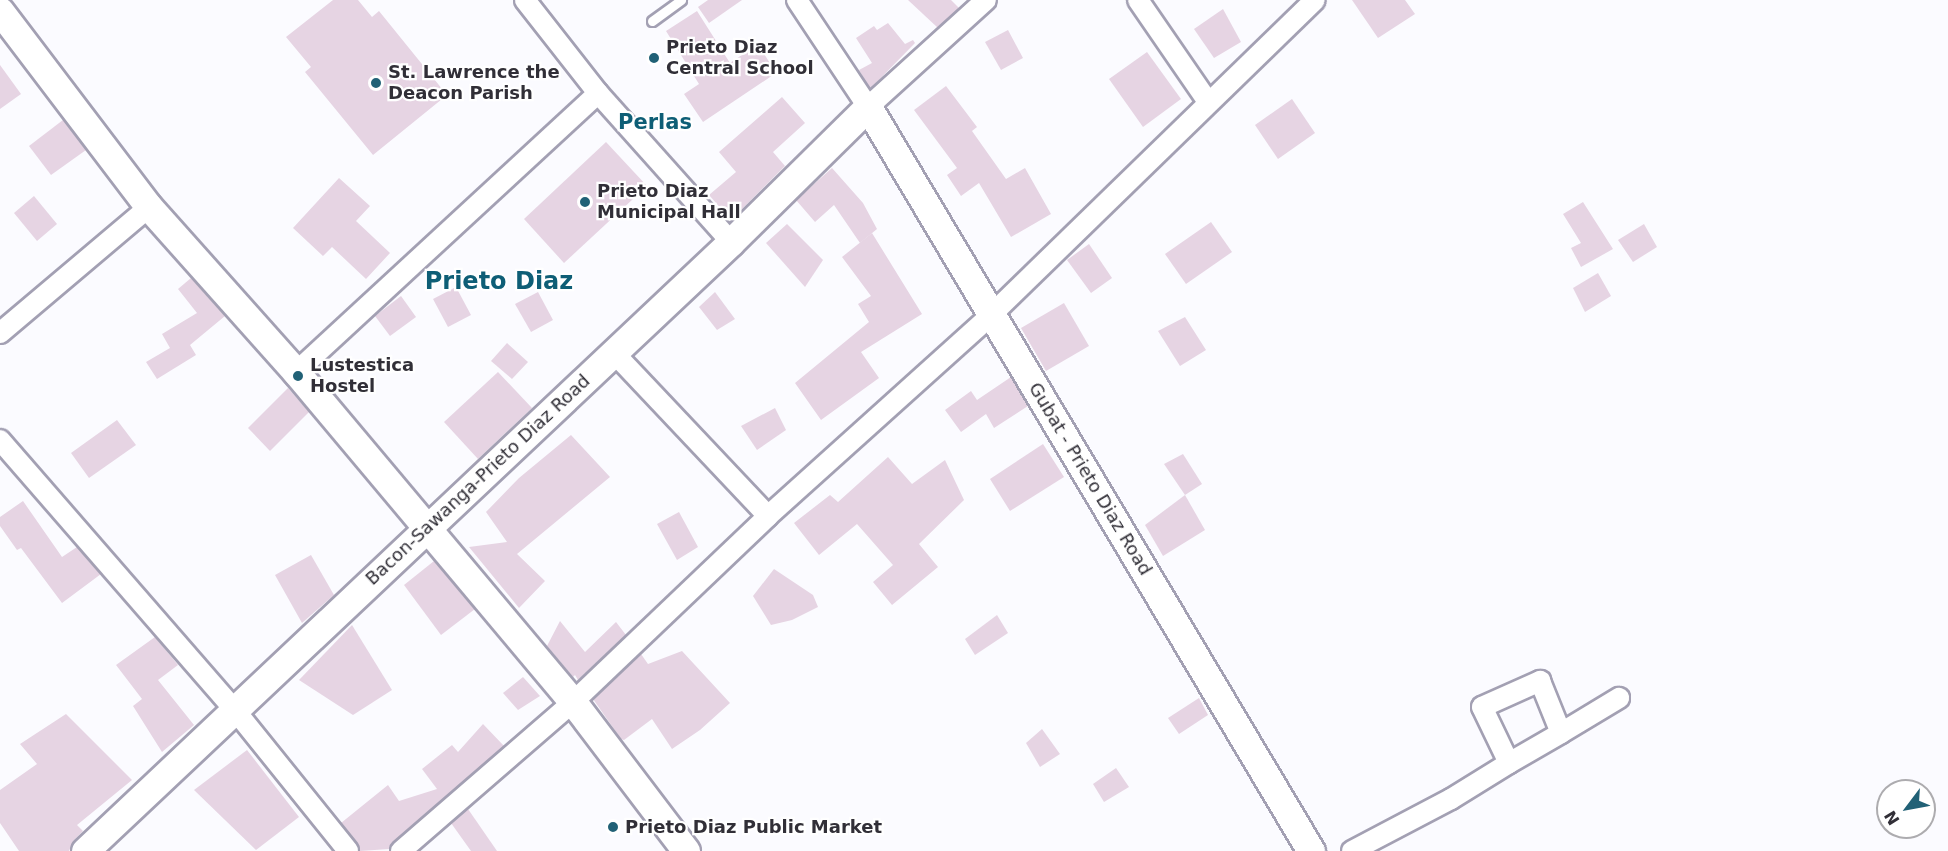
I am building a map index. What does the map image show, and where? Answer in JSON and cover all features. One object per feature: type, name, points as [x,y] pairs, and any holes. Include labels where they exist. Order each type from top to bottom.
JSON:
[{"type":"main road","points":[[0,11],[149,207],[296,372],[573,702],[686,851]]},
{"type":"main road","name":"Bacon-Sawanga-Prieto Diaz Road","points":[[85,851],[731,243],[868,107]]},
{"type":"main road","name":"Gubat - Prieto Diaz Road","points":[[868,107],[1311,851]]},
{"type":"street","points":[[525,0],[598,93],[731,243]]},
{"type":"street","points":[[797,0],[868,107],[986,0]]},
{"type":"street","points":[[1138,0],[1208,102]]},
{"type":"street","points":[[401,851],[573,702],[768,516],[992,314],[1315,0]]},
{"type":"street","points":[[296,372],[598,93]]},
{"type":"street","points":[[0,333],[149,207]]},
{"type":"street","points":[[614,353],[768,516]]},
{"type":"street","points":[[0,440],[234,709],[348,851]]},
{"type":"street","points":[[1509,763],[1482,707],[1540,681],[1561,733]]},
{"type":"street","points":[[1352,851],[1451,800],[1619,698]]},
{"type":"lane","points":[[652,21],[681,0]]},
{"type":"building","name":"St. Lawrence the Deacon Parish","points":[[333,0],[358,0],[372,17],[379,11],[447,95],[373,155],[305,72],[311,67],[286,37]]},
{"type":"building","points":[[708,0],[742,0],[709,23],[698,7]]},
{"type":"building","points":[[908,0],[951,0],[959,8],[938,28]]},
{"type":"building","points":[[1352,0],[1405,0],[1415,14],[1378,38]]},
{"type":"building","points":[[1223,9],[1241,42],[1214,58],[1194,29]]},
{"type":"building","points":[[697,11],[730,63],[758,44],[776,73],[703,122],[684,94],[699,84],[666,31]]},
{"type":"building","points":[[888,23],[905,44],[913,40],[915,43],[870,89],[859,70],[872,63],[856,38],[874,26],[877,30]]},
{"type":"building","points":[[1008,30],[1023,58],[1001,70],[985,42]]},
{"type":"building","points":[[1147,52],[1181,99],[1143,127],[1109,79]]},
{"type":"building","points":[[0,65],[21,94],[0,109]]},
{"type":"building","points":[[946,86],[977,127],[972,131],[1006,179],[1025,168],[1051,214],[1011,237],[979,183],[961,196],[947,175],[957,168],[914,110]]},
{"type":"building","points":[[782,97],[805,123],[773,152],[785,166],[731,220],[709,195],[736,172],[719,152]]},
{"type":"building","points":[[1292,99],[1315,133],[1278,159],[1255,125]]},
{"type":"building","points":[[63,120],[86,150],[51,175],[29,146]]},
{"type":"building","name":"Prieto Diaz Municipal Hall","points":[[606,142],[647,186],[564,263],[524,219]]},
{"type":"building","points":[[832,168],[863,203],[877,229],[860,243],[834,205],[815,222],[796,200]]},
{"type":"building","points":[[339,178],[370,206],[356,221],[390,253],[366,279],[332,247],[323,256],[293,228]]},
{"type":"building","points":[[34,196],[57,224],[37,241],[14,213]]},
{"type":"building","points":[[1583,202],[1613,249],[1581,267],[1571,248],[1581,243],[1563,214]]},
{"type":"building","points":[[1211,222],[1232,252],[1186,284],[1165,254]]},
{"type":"building","points":[[787,224],[823,260],[805,287],[766,243]]},
{"type":"building","points":[[1644,224],[1657,247],[1633,262],[1618,240]]},
{"type":"building","points":[[872,233],[922,314],[861,352],[879,378],[821,420],[795,383],[869,322],[858,304],[871,296],[842,257]]},
{"type":"building","points":[[1089,244],[1112,278],[1091,293],[1067,260]]},
{"type":"building","points":[[1598,273],[1611,296],[1585,312],[1573,288]]},
{"type":"building","points":[[191,278],[225,316],[190,345],[196,355],[157,379],[146,362],[170,348],[162,334],[197,313],[178,289]]},
{"type":"building","points":[[456,287],[471,315],[448,327],[433,299]]},
{"type":"building","points":[[538,292],[553,320],[531,332],[515,304]]},
{"type":"building","points":[[715,292],[735,319],[717,330],[699,307]]},
{"type":"building","points":[[401,296],[416,317],[390,336],[375,316]]},
{"type":"building","points":[[1064,303],[1089,346],[1046,371],[1021,328]]},
{"type":"building","points":[[1185,317],[1206,350],[1180,366],[1158,331]]},
{"type":"building","points":[[507,343],[528,362],[512,379],[491,361]]},
{"type":"building","points":[[498,372],[532,408],[478,459],[444,422]]},
{"type":"building","points":[[1011,377],[1028,406],[994,428],[986,414],[961,432],[945,410],[971,391],[977,400]]},
{"type":"building","points":[[288,388],[309,412],[270,451],[248,428]]},
{"type":"building","points":[[775,408],[786,430],[757,450],[741,426]]},
{"type":"building","points":[[117,420],[136,445],[89,478],[71,453]]},
{"type":"building","points":[[571,435],[610,477],[517,554],[545,581],[519,608],[469,547],[507,542],[486,512],[519,478]]},
{"type":"building","points":[[1043,444],[1064,477],[1010,511],[990,479]]},
{"type":"building","points":[[1183,454],[1202,484],[1185,495],[1164,464]]},
{"type":"building","points":[[888,457],[912,484],[945,460],[964,500],[919,544],[938,567],[892,605],[873,582],[893,565],[857,524],[819,555],[794,523],[830,495],[838,502]]},
{"type":"building","points":[[1185,495],[1205,530],[1163,556],[1145,525]]},
{"type":"building","points":[[23,501],[62,557],[77,547],[101,574],[62,603],[21,548],[17,550],[0,526],[0,517]]},
{"type":"building","points":[[679,512],[698,547],[677,560],[657,524]]},
{"type":"building","points":[[311,555],[334,595],[302,623],[275,575]]},
{"type":"building","points":[[434,561],[475,609],[441,635],[404,585]]},
{"type":"building","points":[[774,569],[813,595],[818,607],[792,620],[771,625],[753,596]]},
{"type":"building","points":[[997,615],[1008,633],[975,655],[965,639]]},
{"type":"building","points":[[560,621],[585,652],[616,622],[626,635],[578,680],[547,646]]},
{"type":"building","points":[[352,625],[392,690],[353,715],[299,680]]},
{"type":"building","points":[[155,637],[178,665],[158,680],[194,725],[162,752],[133,706],[142,699],[116,665]]},
{"type":"building","points":[[682,651],[730,703],[700,730],[672,749],[652,719],[624,740],[621,739],[593,699],[641,654],[648,664]]},
{"type":"building","points":[[523,677],[540,696],[518,710],[503,693]]},
{"type":"building","points":[[1199,698],[1208,715],[1179,734],[1168,718]]},
{"type":"building","points":[[66,714],[132,780],[77,825],[83,831],[74,840],[69,851],[19,851],[0,823],[0,790],[37,764],[20,744]]},
{"type":"building","points":[[483,724],[504,746],[393,842],[389,849],[360,851],[357,843],[341,823],[388,785],[399,801],[437,789],[422,769],[452,745],[458,752]]},
{"type":"building","points":[[1042,729],[1060,754],[1040,767],[1026,743]]},
{"type":"building","points":[[247,750],[299,817],[256,850],[194,790]]},
{"type":"building","points":[[1116,768],[1129,787],[1104,802],[1093,784]]},
{"type":"building","points":[[468,809],[497,851],[471,851],[451,823]]},
{"type":"place","name":"Prieto Diaz Central School","points":[[654,58]]},
{"type":"place","name":"St. Lawrence the Deacon Parish","points":[[376,83]]},
{"type":"place","name":"Prieto Diaz Municipal Hall","points":[[585,202]]},
{"type":"place","name":"Lustestica Hostel","points":[[298,376]]},
{"type":"place","name":"Prieto Diaz Public Market","points":[[613,827]]},
{"type":"district","name":"Perlas","points":[[655,122]]},
{"type":"district","name":"Prieto Diaz","points":[[499,282]]}]
